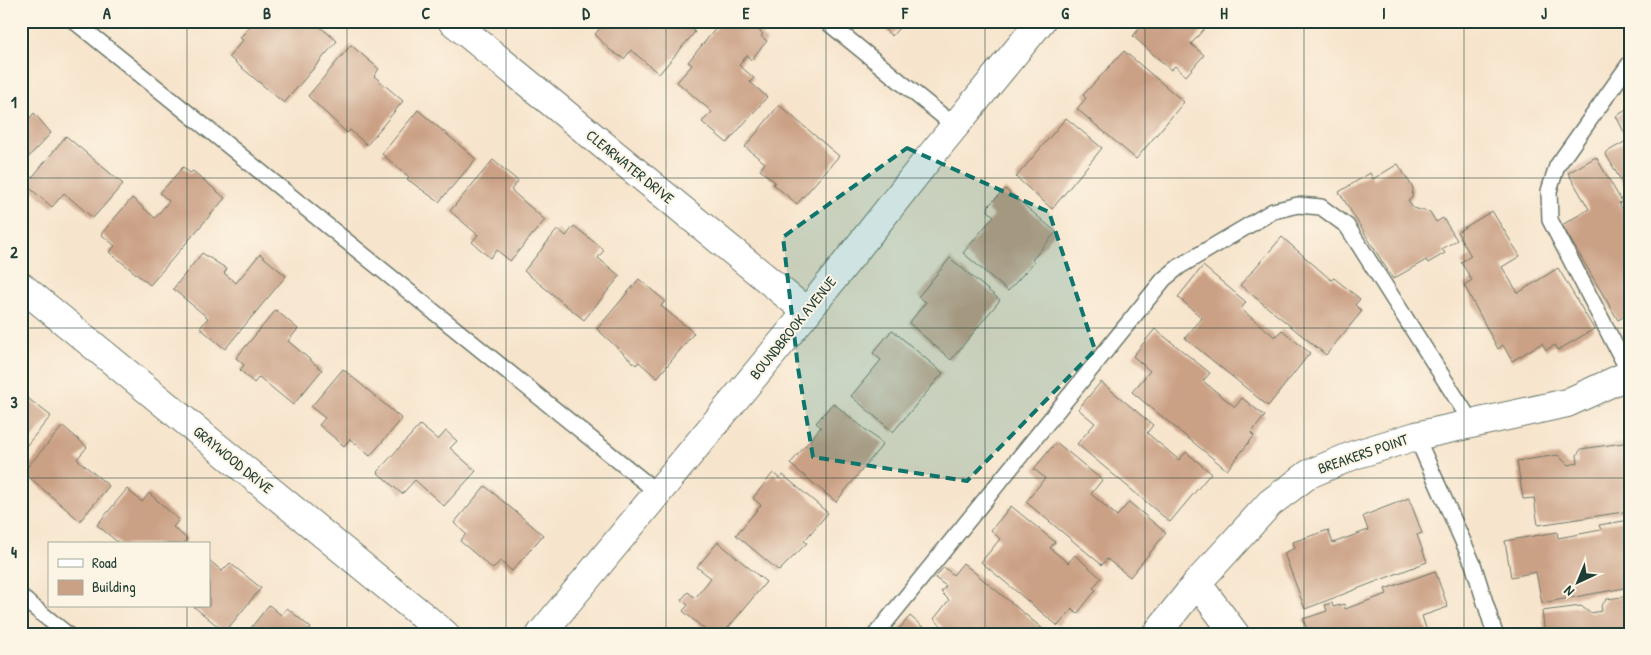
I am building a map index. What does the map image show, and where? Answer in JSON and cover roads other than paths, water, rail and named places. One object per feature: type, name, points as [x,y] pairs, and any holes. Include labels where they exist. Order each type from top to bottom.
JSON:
[{"type":"street","name":"CLEARWATER DRIVE","points":[[452,21],[807,312]]},
{"type":"street","name":"BOUNDBROOK AVENUE","points":[[542,634],[807,312],[1041,21]]},
{"type":"street","name":"GRAYWOOD DRIVE","points":[[21,286],[445,634]]},
{"type":"street","name":"BREAKERS POINT","points":[[1156,634],[1197,582],[1270,502],[1308,474],[1354,455],[1416,436],[1567,402],[1630,374]]},
{"type":"street","points":[[1197,582],[1235,634]]},
{"type":"lane","points":[[74,21],[657,492]]},
{"type":"lane","points":[[826,21],[956,127]]},
{"type":"lane","points":[[1630,63],[1557,166],[1549,191],[1550,220],[1630,374]]},
{"type":"lane","points":[[876,634],[1164,279],[1180,266],[1273,210],[1298,205],[1321,207],[1347,226],[1472,423]]},
{"type":"lane","points":[[1416,436],[1473,564],[1495,634]]},
{"type":"lane","points":[[21,597],[67,634]]}]
